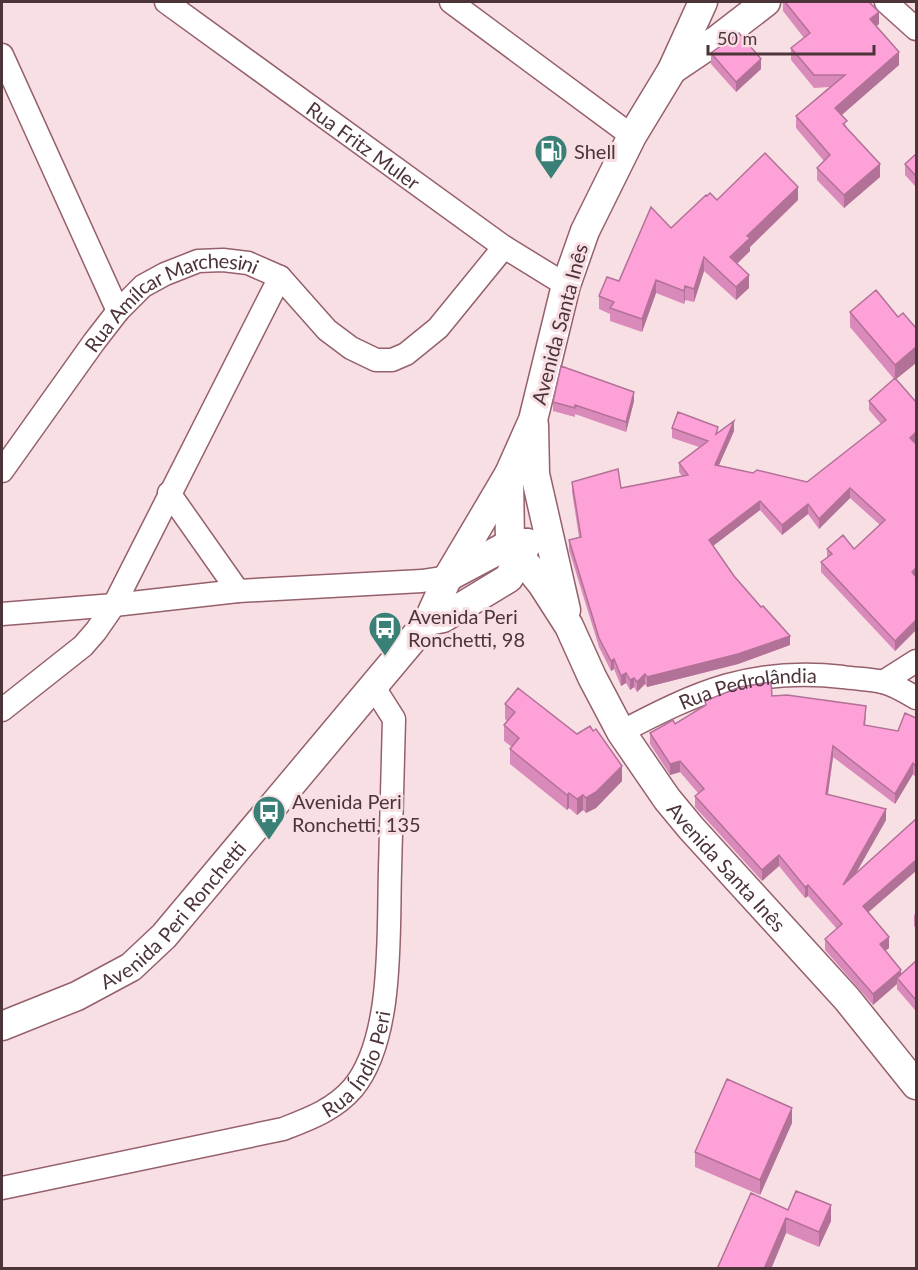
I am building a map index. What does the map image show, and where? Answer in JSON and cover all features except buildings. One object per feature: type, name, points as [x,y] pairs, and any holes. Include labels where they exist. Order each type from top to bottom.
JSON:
[{"type":"main road","name":"Avenida Santa Inês","points":[[703,2],[672,70],[632,136],[585,231],[566,285],[522,474],[519,548],[569,626],[592,677],[621,732],[667,799],[847,999],[916,1085]]},
{"type":"main road","name":"Avenida Santa Inês","points":[[672,70],[718,39],[766,2]]},
{"type":"main road","name":"Avenida Santa Inês","points":[[522,474],[557,565],[569,626]]},
{"type":"main road","points":[[428,621],[448,577],[522,474]]},
{"type":"main road","points":[[448,577],[519,548],[557,565]]},
{"type":"main road","points":[[428,621],[443,618],[508,578],[519,548]]},
{"type":"main road","name":"Avenida Peri Ronchetti","points":[[2,1026],[77,996],[131,967],[164,936],[428,621]]},
{"type":"street","name":"Rua Fritz Muler","points":[[166,2],[504,248],[566,285]]},
{"type":"street","points":[[451,2],[632,136]]},
{"type":"street","points":[[886,2],[916,29]]},
{"type":"street","points":[[2,56],[118,311]]},
{"type":"street","name":"Rua Amílcar Marchesini","points":[[2,471],[118,311],[143,286],[165,274],[198,261],[224,260],[248,263],[279,277],[327,330],[351,348],[376,360],[393,360],[406,354],[438,328],[504,248]]},
{"type":"street","points":[[2,710],[83,646],[114,604],[279,277]]},
{"type":"street","points":[[169,493],[238,591]]},
{"type":"street","points":[[2,614],[238,591],[422,581],[448,577]]},
{"type":"street","points":[[883,682],[916,662]]},
{"type":"street","name":"Rua Pedrolândia","points":[[621,732],[676,704],[747,679],[794,674],[883,682]]},
{"type":"street","points":[[883,682],[916,698]]},
{"type":"street","name":"Rua Índio Peri","points":[[2,1188],[282,1129],[317,1116],[340,1101],[354,1087],[367,1064],[381,1021],[387,976],[394,719],[374,686]]},
{"type":"place","name":"Shell","points":[[551,180]]},
{"type":"place","name":"Avenida Peri Ronchetti, 98","points":[[385,657]]},
{"type":"place","name":"Avenida Peri Ronchetti, 135","points":[[269,841]]}]
